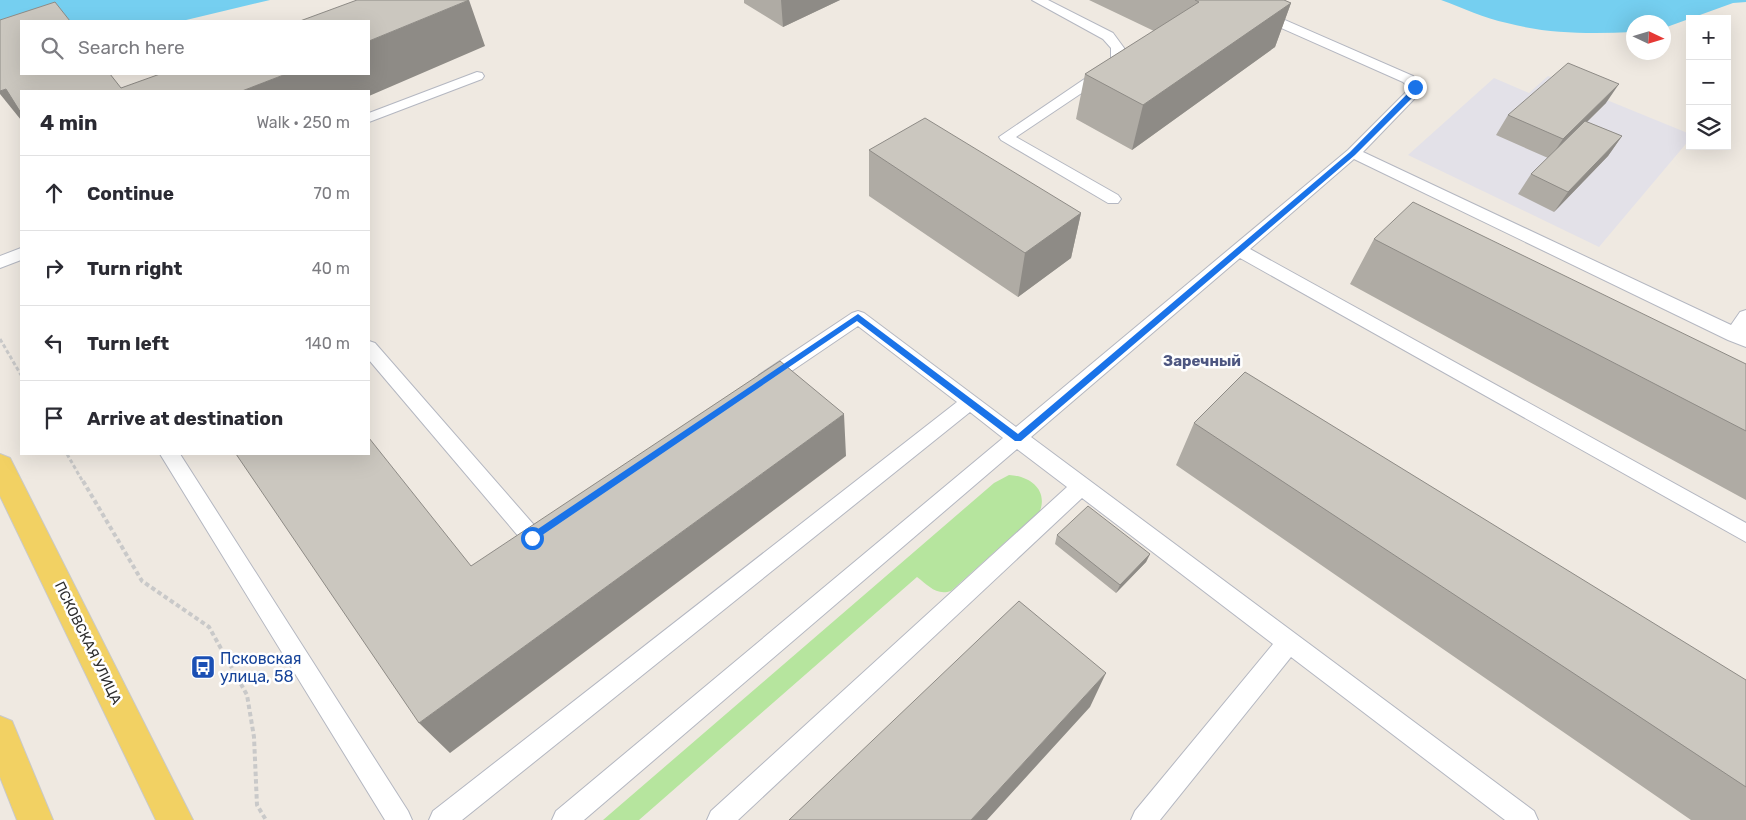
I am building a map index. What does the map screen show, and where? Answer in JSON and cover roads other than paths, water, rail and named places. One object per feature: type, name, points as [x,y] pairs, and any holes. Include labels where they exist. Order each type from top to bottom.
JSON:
[{"type":"main road","name":"ПСКОВСКАЯ УЛИЦА","points":[[0,466],[175,820]]},
{"type":"main road","points":[[0,733],[35,820]]},
{"type":"lane","points":[[1038,0],[1108,36],[1115,42],[1119,50],[1117,63],[1006,137],[1113,199]]},
{"type":"lane","points":[[565,820],[1353,153],[1412,94],[1415,87],[1408,79],[1230,0]]},
{"type":"lane","points":[[370,118],[477,76]]},
{"type":"lane","points":[[1353,153],[1740,337],[1746,316]]},
{"type":"lane","points":[[1239,250],[1746,532]]},
{"type":"lane","points":[[0,262],[20,254]]},
{"type":"lane","points":[[752,389],[858,317],[1525,820]]},
{"type":"lane","points":[[370,349],[532,538],[557,521]]},
{"type":"lane","points":[[442,820],[970,402]]},
{"type":"lane","points":[[171,455],[399,820]]},
{"type":"lane","points":[[720,820],[1081,486]]},
{"type":"lane","points":[[1144,820],[1289,642]]},
{"type":"water","points":[[0,0],[270,0],[186,20],[20,20],[0,43]]},
{"type":"water","points":[[1441,0],[1746,0],[1746,2],[1733,3],[1700,15],[1686,15],[1686,20],[1671,25],[1671,15],[1626,15],[1626,32],[1585,33],[1554,31],[1522,27],[1490,18]]},
{"type":"place","name":"Псковская улица, 58","points":[[203,667]]},
{"type":"district","name":"Заречный","points":[[1202,361]]}]
